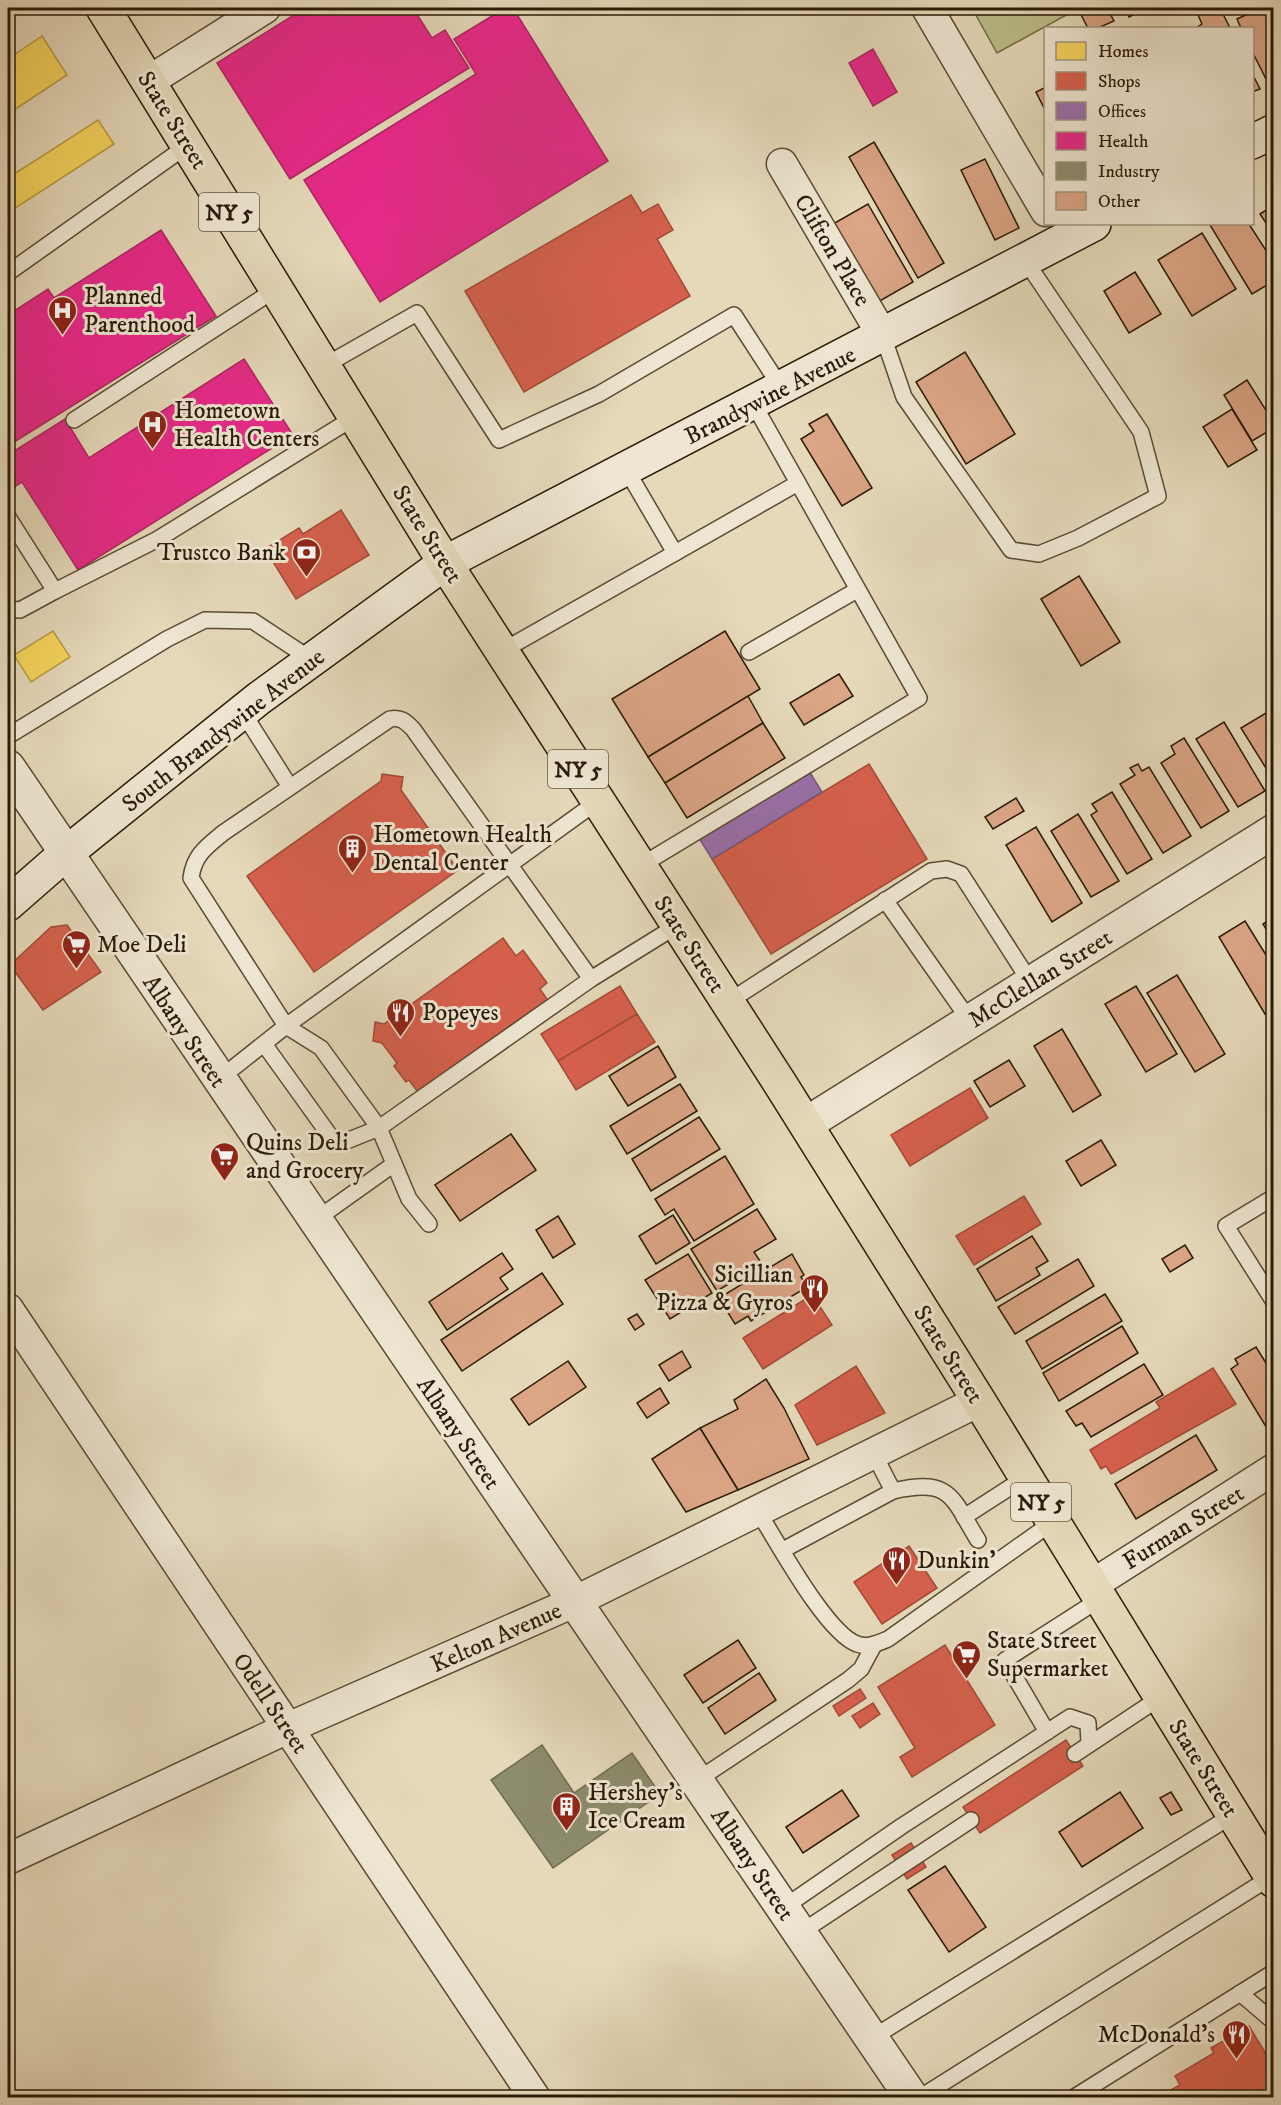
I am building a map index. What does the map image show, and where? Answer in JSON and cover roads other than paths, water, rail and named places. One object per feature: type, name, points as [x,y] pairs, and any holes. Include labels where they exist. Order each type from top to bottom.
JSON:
[{"type":"main road","name":"State Street","points":[[103,8],[445,563],[806,1124],[979,1401],[1272,1880]]},
{"type":"street","points":[[149,81],[265,8]]},
{"type":"street","points":[[927,8],[1044,208]]},
{"type":"street","points":[[1254,141],[1274,131]]},
{"type":"street","name":"Clifton Place","points":[[782,164],[883,336]]},
{"type":"street","name":"Brandywine Avenue","points":[[445,563],[1025,260],[1058,232],[1090,225]]},
{"type":"street","name":"South Brandywine Avenue","points":[[8,904],[64,855],[242,711],[445,563]]},
{"type":"street","name":"Albany Street","points":[[8,767],[64,855],[912,2097]]},
{"type":"street","name":"McClellan Street","points":[[806,1124],[1274,831]]},
{"type":"street","name":"Odell Street","points":[[8,1309],[535,2097]]},
{"type":"street","name":"Kelton Avenue","points":[[8,1859],[288,1728],[574,1602],[979,1401]]},
{"type":"street","name":"Furman Street","points":[[1096,1592],[1274,1469]]},
{"type":"lane","points":[[8,273],[188,145]]},
{"type":"lane","points":[[883,336],[904,397],[1011,550],[1039,554],[1078,538],[1158,496],[1141,432],[1025,260]]},
{"type":"lane","points":[[74,420],[276,289]]},
{"type":"lane","points":[[324,366],[417,313],[499,440],[599,394],[734,315],[782,388]]},
{"type":"lane","points":[[640,866],[919,698],[753,403]]},
{"type":"lane","points":[[8,609],[20,610],[158,539],[355,417]]},
{"type":"lane","points":[[626,469],[675,553]]},
{"type":"lane","points":[[501,651],[798,483]]},
{"type":"lane","points":[[8,517],[55,591]]},
{"type":"lane","points":[[748,652],[857,590]]},
{"type":"lane","points":[[8,736],[167,639],[205,620],[253,621],[312,660]]},
{"type":"lane","points":[[242,711],[290,787]]},
{"type":"lane","points":[[429,1224],[409,1199],[379,1128],[321,1048],[286,1026],[191,878],[192,864],[199,852],[390,719],[403,719],[413,729],[591,978]]},
{"type":"lane","points":[[218,1080],[286,1026],[598,801]]},
{"type":"lane","points":[[728,1002],[931,871],[947,869],[962,874],[1030,983]]},
{"type":"lane","points":[[885,900],[970,1021]]},
{"type":"lane","points":[[264,1044],[333,1140],[344,1142],[379,1128],[591,978],[678,925]]},
{"type":"lane","points":[[314,1221],[394,1164]]},
{"type":"lane","points":[[1274,1197],[1226,1226],[1274,1302]]},
{"type":"lane","points":[[873,1452],[893,1491]]},
{"type":"lane","points":[[964,1517],[1026,1477]]},
{"type":"lane","points":[[783,1550],[893,1491],[931,1487],[950,1493],[978,1540]]},
{"type":"lane","points":[[757,1510],[829,1622],[845,1639],[860,1646],[873,1645],[888,1639],[1053,1521]]},
{"type":"lane","points":[[1047,1732],[1005,1660],[1096,1592]]},
{"type":"lane","points":[[696,1781],[849,1680],[861,1670],[873,1645]]},
{"type":"lane","points":[[1075,1754],[1161,1697]]},
{"type":"lane","points":[[792,1921],[902,1826],[1070,1717],[1088,1723],[1089,1744]]},
{"type":"lane","points":[[872,2038],[1233,1815]]},
{"type":"lane","points":[[792,1921],[971,1820]]},
{"type":"lane","points":[[919,2097],[1272,1880]]},
{"type":"lane","points":[[1072,2097],[1274,1972]]},
{"type":"lane","points":[[1240,1993],[1274,2022]]},
{"type":"place","name":"Planned Parenthood","points":[[63,336]]},
{"type":"place","name":"Hometown Health Centers","points":[[153,450]]},
{"type":"place","name":"Trustco Bank","points":[[307,578]]},
{"type":"place","name":"Hometown Health Dental Center","points":[[352,874]]},
{"type":"place","name":"Moe Deli","points":[[76,970]]},
{"type":"place","name":"Popeyes","points":[[401,1038]]},
{"type":"place","name":"Quins Deli and Grocery","points":[[225,1182]]},
{"type":"place","name":"Sicillian Pizza & Gyros","points":[[814,1314]]},
{"type":"place","name":"Dunkin'","points":[[896,1586]]},
{"type":"place","name":"State Street Supermarket","points":[[966,1680]]},
{"type":"place","name":"Hershey's Ice Cream","points":[[567,1832]]},
{"type":"place","name":"McDonald's","points":[[1236,2060]]}]
